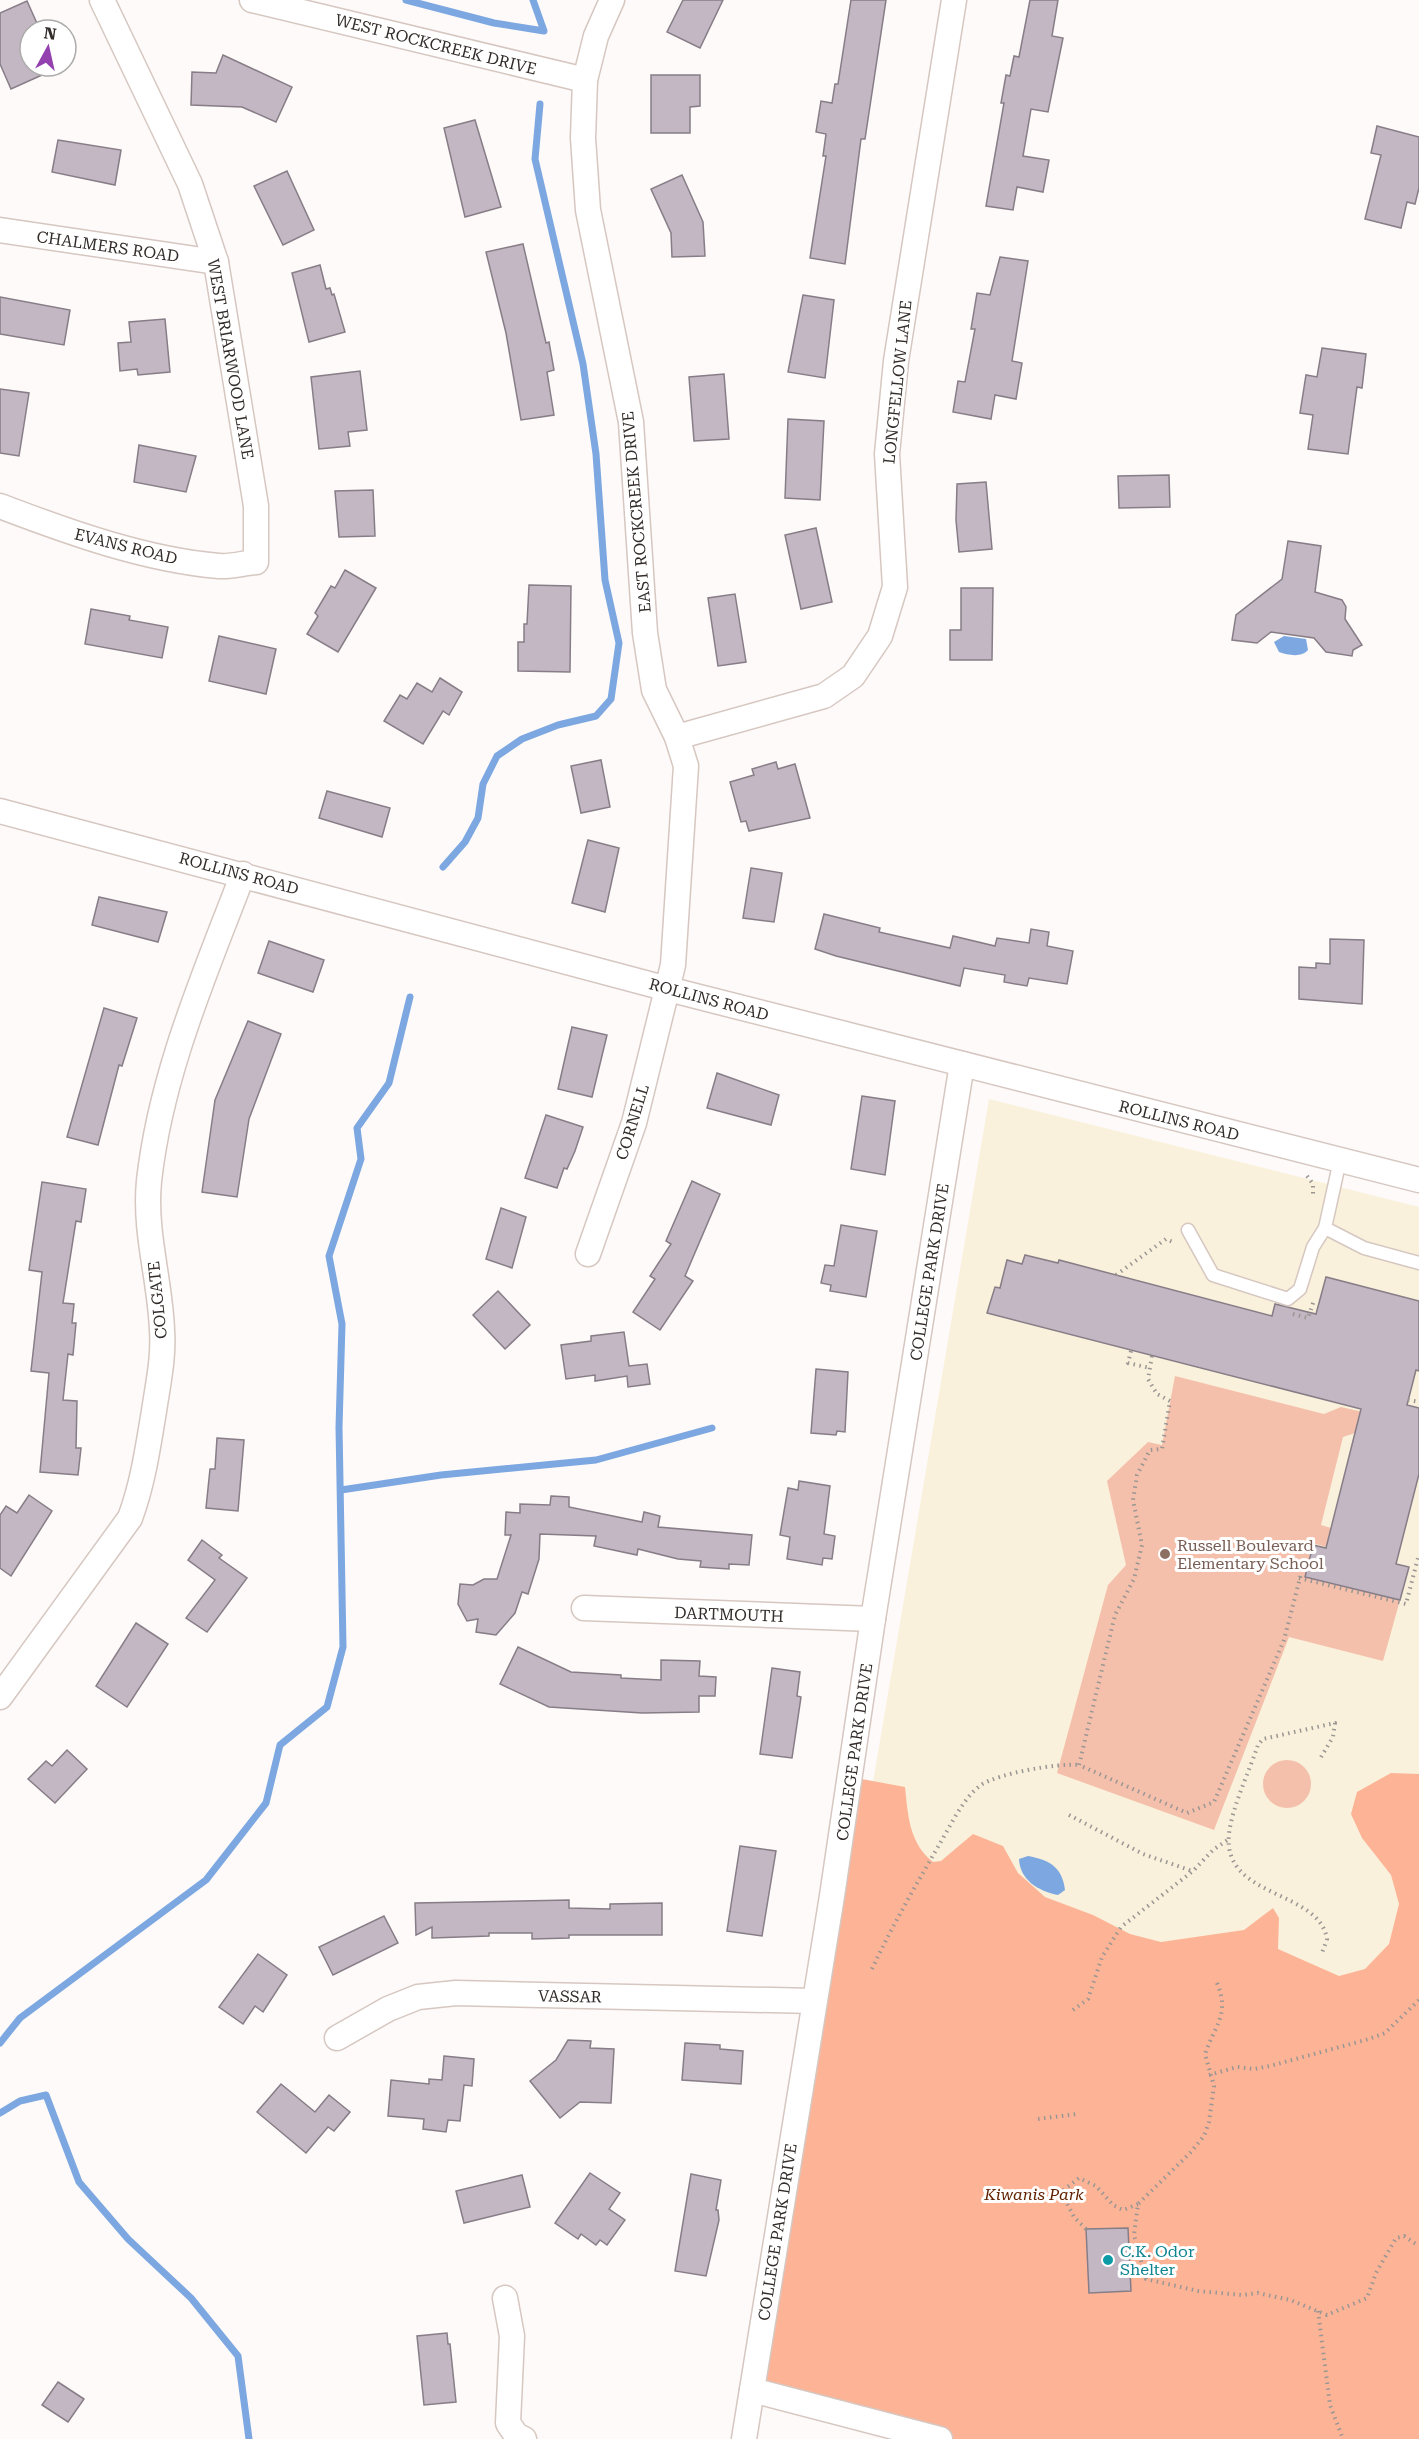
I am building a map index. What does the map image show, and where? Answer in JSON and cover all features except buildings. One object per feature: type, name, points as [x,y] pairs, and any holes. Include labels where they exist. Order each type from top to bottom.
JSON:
[{"type":"street","name":"WEST BRIARWOOD LANE","points":[[102,0],[190,184],[216,262],[256,506],[256,562]]},
{"type":"street","name":"WEST ROCKCREEK DRIVE","points":[[252,0],[585,80]]},
{"type":"street","name":"EAST ROCKCREEK DRIVE","points":[[612,0],[596,36],[585,80],[583,138],[588,210],[631,422],[645,633],[654,690],[677,737],[686,766],[675,953],[668,989]]},
{"type":"street","name":"LONGFELLOW LANE","points":[[677,737],[824,696],[853,676],[880,636],[895,587],[886,454],[896,361],[954,0]]},
{"type":"street","name":"CHALMERS ROAD","points":[[0,230],[216,262]]},
{"type":"street","name":"EVANS ROAD","points":[[0,506],[67,532],[170,558],[221,566],[256,562]]},
{"type":"street","name":"ROLLINS ROAD","points":[[0,811],[668,989],[1419,1180]]},
{"type":"street","name":"COLGATE","points":[[0,1697],[130,1518],[141,1488],[161,1365],[163,1331],[147,1229],[149,1182],[160,1105],[173,1058],[243,874]]},
{"type":"street","name":"CORNELL","points":[[588,1254],[634,1123],[668,989]]},
{"type":"street","name":"COLLEGE PARK DRIVE","points":[[744,2439],[963,1064]]},
{"type":"street","name":"DARTMOUTH","points":[[584,1608],[873,1619]]},
{"type":"street","name":"VASSAR","points":[[337,2038],[388,2009],[418,1997],[456,1993],[814,2001]]},
{"type":"street","points":[[505,2298],[512,2336],[507,2423],[516,2435],[524,2439]]},
{"type":"street","points":[[752,2390],[940,2439]]},
{"type":"lane","points":[[1188,1230],[1213,1275],[1288,1299],[1300,1289],[1313,1247],[1325,1228],[1340,1160]]},
{"type":"lane","points":[[1325,1228],[1364,1248],[1419,1263]]},
{"type":"path","points":[[1307,1176],[1313,1184],[1313,1195]]},
{"type":"path","points":[[1131,1351],[1128,1363],[1150,1368]]},
{"type":"path","points":[[1079,1765],[1115,1615],[1134,1579],[1142,1545],[1133,1500],[1137,1475],[1150,1450],[1162,1449],[1170,1401],[1152,1387],[1148,1379],[1152,1356]]},
{"type":"path","points":[[1408,1400],[1419,1402]]},
{"type":"path","points":[[872,1969],[890,1930],[958,1812],[981,1785],[1004,1777],[1068,1764],[1079,1765],[1187,1813],[1214,1802],[1284,1640],[1300,1576],[1406,1604],[1419,1554]]},
{"type":"path","points":[[1321,1757],[1333,1737],[1335,1723],[1263,1739],[1258,1745],[1231,1824],[1229,1839],[1236,1862],[1249,1879],[1263,1889],[1300,1905],[1320,1924],[1327,1939],[1322,1953]]},
{"type":"path","points":[[1069,1815],[1143,1854],[1193,1871]]},
{"type":"path","points":[[1072,2010],[1088,1999],[1102,1957],[1121,1927],[1193,1871],[1213,1850],[1229,1839]]},
{"type":"path","points":[[1086,2229],[1074,2217],[1061,2192],[1079,2178],[1096,2186],[1113,2205],[1123,2210],[1138,2204],[1204,2136],[1209,2121],[1214,2086],[1209,2075],[1205,2054],[1223,2016],[1224,1999],[1217,1983]]},
{"type":"path","points":[[1209,2075],[1237,2067],[1254,2069],[1279,2064],[1385,2033],[1419,2000]]},
{"type":"path","points":[[1038,2119],[1077,2114]]},
{"type":"path","points":[[1138,2204],[1134,2235],[1146,2279],[1206,2292],[1242,2295],[1258,2293],[1327,2314],[1342,2310],[1367,2298],[1376,2273],[1396,2238],[1404,2236],[1419,2246]]},
{"type":"path","points":[[1317,2310],[1330,2405],[1343,2439]]},
{"type":"shaded area","name":"Russell Boulevard Elementary School","points":[[989,1099],[1419,1207],[1419,2029],[853,1900]]},
{"type":"shaded area","points":[[1175,1376],[1324,1414],[1341,1407],[1376,1415],[1358,1432],[1343,1437],[1321,1525],[1331,1528],[1327,1547],[1312,1543],[1305,1577],[1400,1600],[1383,1661],[1289,1637],[1214,1830],[1057,1773],[1108,1585],[1126,1565],[1107,1481],[1148,1442],[1162,1445]]},
{"type":"shaded area","points":[[1287,1760],[1304,1767],[1311,1784],[1304,1801],[1287,1808],[1270,1801],[1263,1784],[1270,1767]]},
{"type":"green space","name":"Kiwanis Park","points":[[1391,1773],[1419,1774],[1419,2439],[940,2439],[752,2390],[851,1777],[905,1787],[914,1837],[933,1862],[941,1861],[973,1834],[1003,1846],[1018,1873],[1045,1897],[1093,1915],[1130,1934],[1161,1942],[1244,1930],[1273,1908],[1279,1918],[1278,1949],[1339,1976],[1365,1969],[1389,1944],[1399,1904],[1391,1875],[1362,1838],[1351,1814],[1357,1792]]},
{"type":"water","points":[[1284,636],[1306,639],[1308,650],[1298,655],[1279,652],[1274,642]]},
{"type":"water","points":[[1028,1856],[1049,1862],[1054,1866],[1061,1876],[1065,1890],[1058,1895],[1044,1891],[1031,1883],[1023,1873],[1019,1859]]},
{"type":"waterway","points":[[406,0],[494,23],[544,31],[533,0]]},
{"type":"waterway","points":[[443,867],[465,842],[478,818],[483,784],[497,756],[522,739],[558,725],[596,716],[611,699],[619,643],[605,580],[596,454],[583,364],[535,159],[540,104]]},
{"type":"waterway","points":[[0,2043],[20,2018],[206,1880],[266,1803],[280,1745],[327,1707],[343,1647],[339,1427],[342,1324],[329,1256],[361,1159],[357,1128],[389,1083],[410,997]]},
{"type":"waterway","points":[[341,1490],[441,1475],[596,1460],[712,1428]]},
{"type":"waterway","points":[[0,2113],[20,2101],[46,2095],[79,2182],[128,2239],[191,2298],[238,2356],[249,2439]]},
{"type":"place","name":"Russell Boulevard Elementary School","points":[[1165,1554]]},
{"type":"place","name":"C.K. Odor Shelter","points":[[1108,2260]]}]
